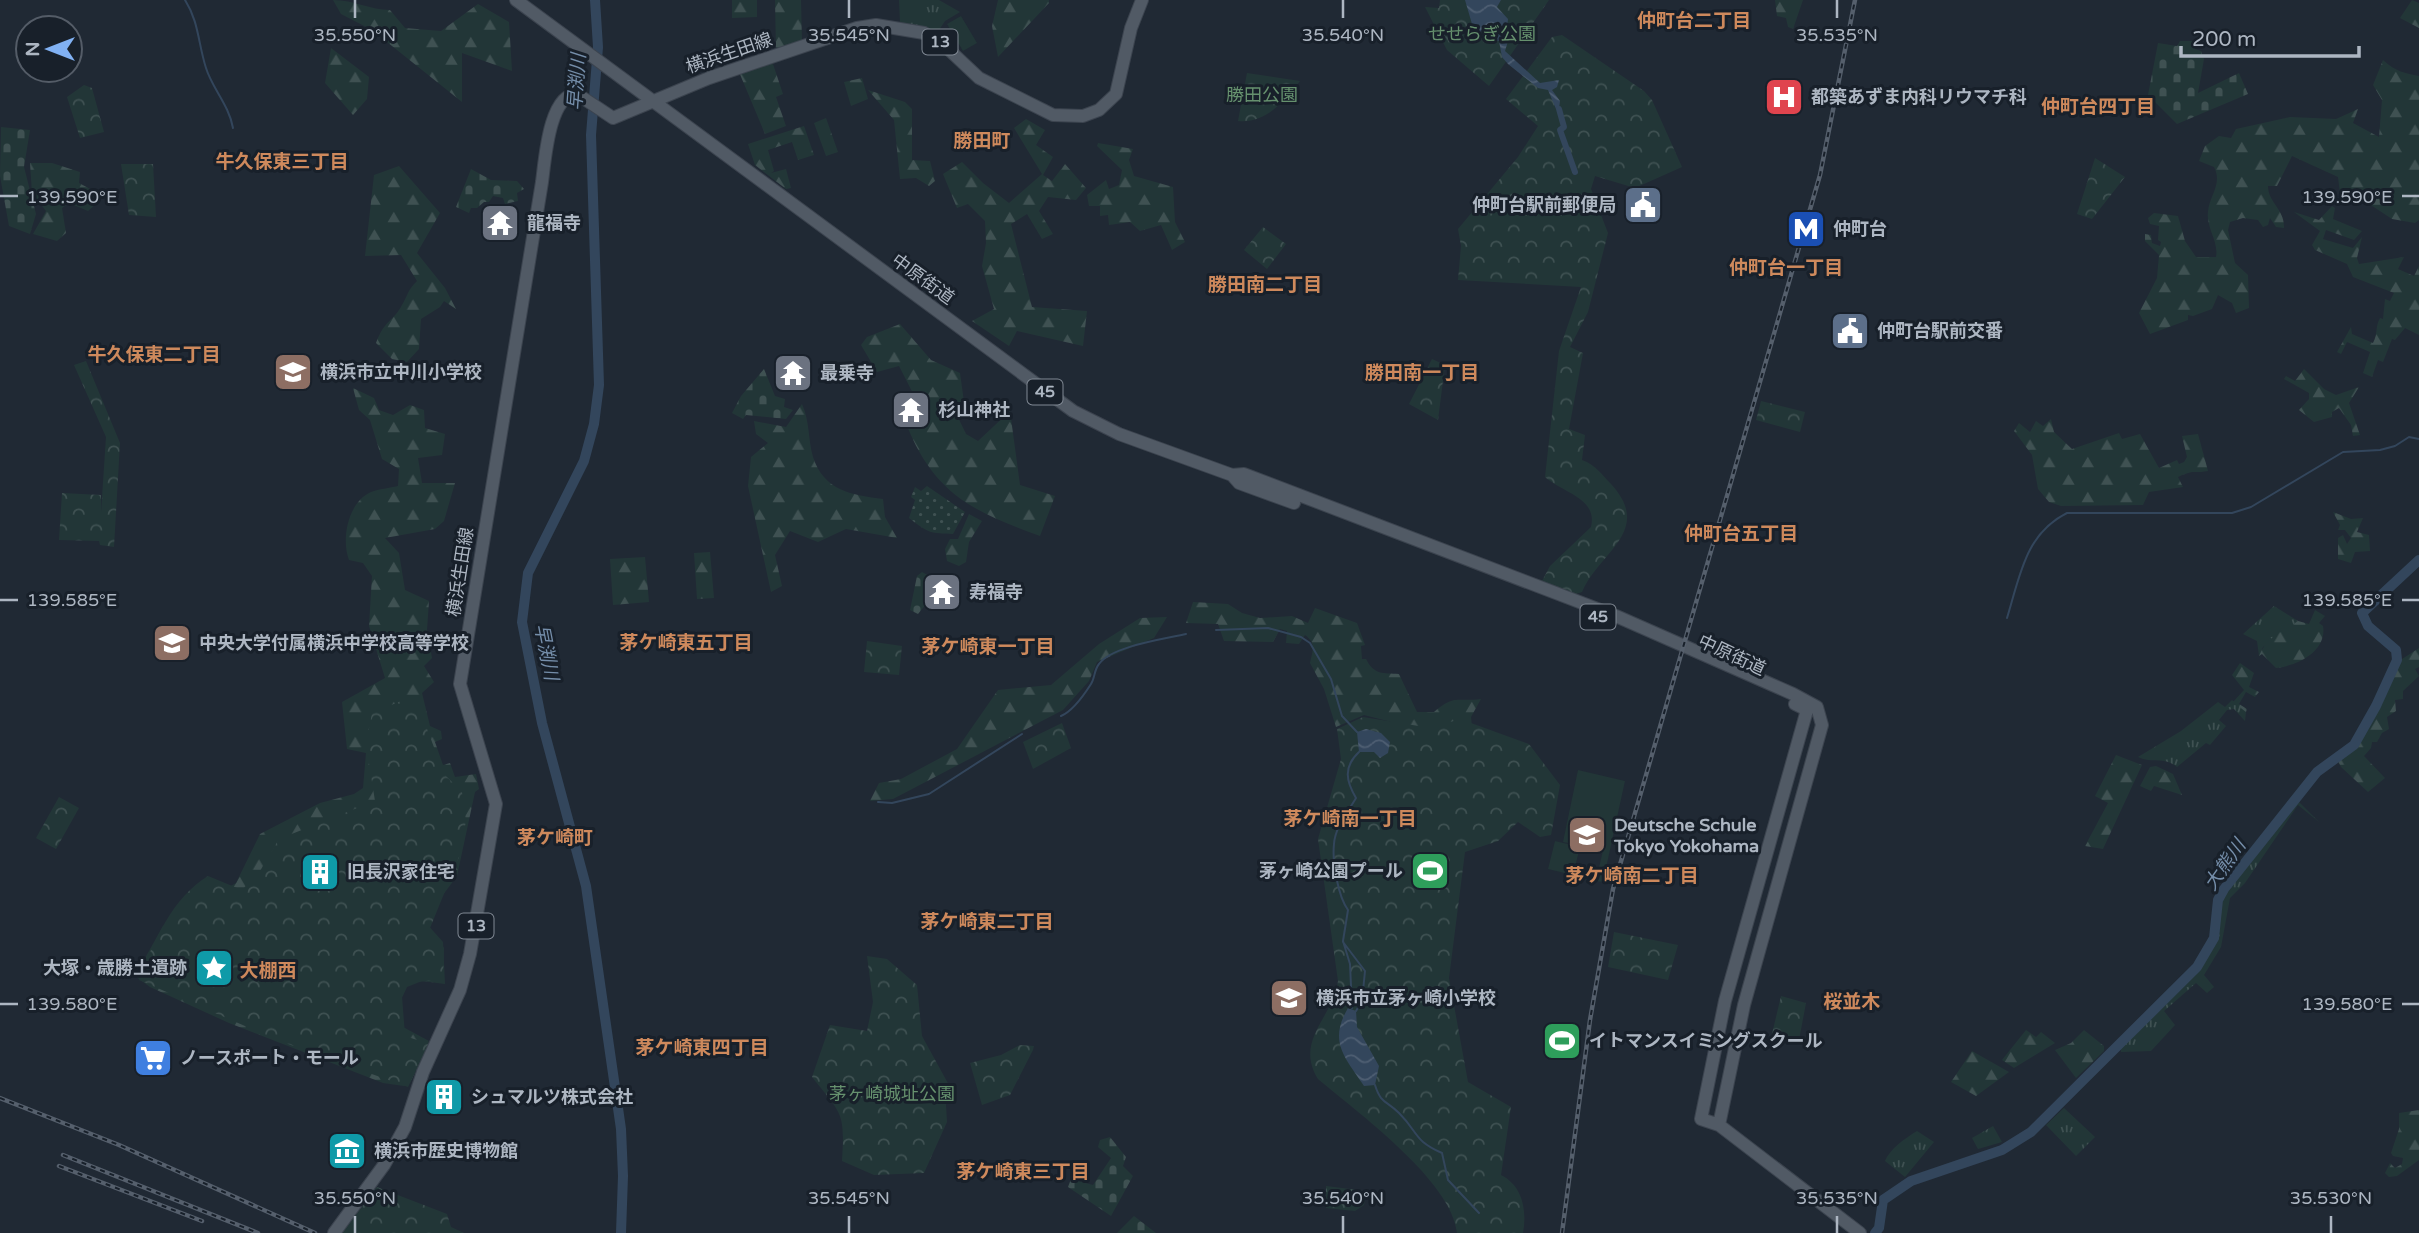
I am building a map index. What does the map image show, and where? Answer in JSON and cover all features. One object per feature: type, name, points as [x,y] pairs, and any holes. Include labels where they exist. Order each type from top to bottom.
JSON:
[{"type":"main road","name":"中原街道","points":[[516,0],[1055,400],[1119,434],[1232,475],[1244,474],[1616,616],[1782,689],[1819,710],[1822,725],[1744,1005],[1719,1125]]},
{"type":"main road","name":"横浜生田線","points":[[325,1233],[384,1152],[411,1105],[463,983],[495,821],[494,795],[463,699],[461,675],[550,137],[560,103],[575,93],[613,118],[651,100],[806,45],[876,24],[924,33],[945,46],[979,78],[1054,115],[1083,116],[1099,110],[1116,94],[1131,28],[1142,0]]},
{"type":"main road","name":"中原街道","points":[[1232,475],[1239,483],[1600,618],[1807,710],[1725,1001],[1701,1119],[1719,1125],[1860,1233]]},
{"type":"main road","name":"横浜生田線","points":[[334,1233],[393,1150],[410,1116],[411,1105]]},
{"type":"green space","points":[[333,0],[390,10],[405,28],[441,31],[478,4],[509,22],[512,71],[462,53],[462,102],[372,30],[341,14]]},
{"type":"green space","points":[[732,0],[757,0],[757,17],[732,18]]},
{"type":"green space","points":[[775,0],[801,0],[802,42],[776,51]]},
{"type":"green space","points":[[899,0],[939,0],[960,12],[945,21],[937,33],[900,22]]},
{"type":"green space","points":[[998,0],[1049,0],[1049,3],[998,57],[992,26]]},
{"type":"green space","name":"せせらぎ公園","points":[[1440,0],[1549,0],[1489,86],[1447,50],[1425,7],[1439,8]]},
{"type":"green space","points":[[1775,0],[1803,0],[1793,29],[1788,27],[1786,18],[1777,16]]},
{"type":"green space","points":[[2412,0],[2419,3],[2419,28],[2400,18]]},
{"type":"green space","points":[[961,16],[977,43],[963,51],[947,24]]},
{"type":"green space","points":[[1562,35],[1644,91],[1652,100],[1682,167],[1635,188],[1595,176],[1591,189],[1608,233],[1588,312],[1570,347],[1583,353],[1569,429],[1585,435],[1582,460],[1595,467],[1611,484],[1623,500],[1627,515],[1619,541],[1582,592],[1576,594],[1542,581],[1550,566],[1591,527],[1592,517],[1584,503],[1545,477],[1559,351],[1581,287],[1458,280],[1461,246],[1458,229],[1518,157],[1538,126],[1506,99],[1552,37]]},
{"type":"green space","points":[[2180,41],[2194,41],[2195,49],[2201,51],[2204,59],[2198,93],[2239,73],[2248,94],[2177,124],[2148,95],[2158,43],[2177,46]]},
{"type":"green space","points":[[331,48],[369,77],[367,99],[353,115],[325,83]]},
{"type":"green space","points":[[2383,60],[2396,70],[2419,76],[2419,220],[2415,223],[2392,219],[2348,190],[2341,201],[2338,177],[2292,156],[2277,186],[2268,186],[2284,221],[2284,228],[2276,227],[2270,218],[2268,225],[2263,227],[2258,220],[2243,218],[2230,222],[2228,230],[2235,263],[2248,275],[2249,308],[2236,313],[2232,303],[2218,295],[2212,309],[2193,316],[2188,315],[2188,320],[2150,334],[2139,313],[2157,278],[2159,255],[2145,241],[2145,234],[2151,235],[2152,243],[2160,246],[2161,242],[2158,240],[2159,226],[2150,224],[2148,218],[2154,213],[2178,216],[2185,241],[2196,257],[2216,257],[2216,245],[2208,218],[2217,179],[2214,167],[2199,161],[2205,146],[2219,136],[2231,138],[2236,129],[2290,117],[2336,119],[2358,109],[2353,123],[2379,137],[2382,100],[2373,85]]},
{"type":"green space","points":[[772,61],[783,94],[776,97],[786,126],[765,134],[739,72]]},
{"type":"green space","name":"勝田公園","points":[[1247,73],[1300,81],[1274,110],[1257,119],[1238,121]]},
{"type":"green space","points":[[862,78],[868,99],[851,106],[844,82]]},
{"type":"green space","points":[[84,85],[92,88],[104,132],[80,138],[67,97]]},
{"type":"green space","points":[[868,90],[905,102],[912,109],[912,160],[930,161],[935,181],[929,186],[916,178],[900,179],[894,120]]},
{"type":"green space","points":[[826,118],[838,152],[826,156],[814,123]]},
{"type":"green space","points":[[1026,119],[1045,130],[1036,145],[1053,157],[1043,175],[1052,181],[1065,164],[1086,188],[1076,200],[1048,197],[1039,211],[1053,234],[1042,239],[1027,214],[1011,224],[1032,307],[1087,311],[1083,346],[1017,331],[1009,346],[972,321],[994,309],[982,266],[986,243],[985,221],[968,204],[957,208],[943,174],[962,162],[1009,203],[1042,174],[1014,128]]},
{"type":"green space","points":[[804,126],[814,155],[798,160],[792,142],[768,150],[774,171],[771,173],[786,169],[791,188],[786,189],[755,165],[748,144]]},
{"type":"green space","points":[[1,127],[30,130],[24,167],[36,214],[30,234],[9,226],[0,176]]},
{"type":"green space","points":[[1098,143],[1133,149],[1129,160],[1134,176],[1173,187],[1175,222],[1185,242],[1172,250],[1161,225],[1140,231],[1130,222],[1109,225],[1108,215],[1100,216],[1100,206],[1089,206],[1087,195],[1106,180],[1109,189],[1119,185],[1122,170],[1097,146]]},
{"type":"green space","points":[[2095,158],[2125,177],[2092,219],[2077,214]]},
{"type":"green space","points":[[30,163],[52,163],[80,172],[79,183],[92,190],[98,202],[88,211],[69,203],[62,208],[66,233],[57,241],[33,234],[46,211],[32,193]]},
{"type":"green space","points":[[121,164],[153,164],[156,217],[129,215]]},
{"type":"green space","points":[[399,166],[440,213],[417,253],[445,288],[456,309],[444,301],[440,307],[421,319],[419,349],[407,362],[392,359],[376,343],[417,281],[401,255],[365,256],[374,175]]},
{"type":"green space","points":[[471,169],[491,180],[517,181],[524,189],[517,193],[518,201],[505,204],[503,198],[493,196],[489,202],[471,208],[469,213],[456,207]]},
{"type":"green space","points":[[2332,206],[2335,208],[2333,219],[2362,231],[2354,240],[2326,230],[2323,239],[2353,248],[2362,237],[2357,258],[2359,264],[2404,257],[2398,269],[2414,276],[2419,266],[2419,335],[2405,328],[2395,340],[2392,339],[2383,362],[2378,360],[2372,377],[2363,373],[2370,352],[2347,342],[2341,354],[2337,352],[2351,327],[2352,334],[2373,343],[2378,321],[2383,319],[2385,299],[2390,301],[2394,293],[2353,277],[2347,264],[2315,250],[2312,245],[2320,231],[2294,212],[2319,220]]},
{"type":"green space","points":[[1263,227],[1286,244],[1267,269],[1244,250]]},
{"type":"green space","points":[[900,324],[931,360],[960,373],[964,402],[954,409],[966,434],[978,441],[1010,411],[1020,485],[1055,496],[1040,536],[974,508],[957,496],[928,466],[905,421],[923,413],[899,366],[877,372],[861,345],[867,337]]},
{"type":"green space","points":[[1432,359],[1445,365],[1438,420],[1409,404]]},
{"type":"green space","points":[[86,361],[120,443],[114,547],[100,545],[99,541],[59,540],[62,493],[101,495],[101,513],[106,437],[74,365]]},
{"type":"green space","points":[[764,369],[775,396],[785,399],[784,407],[793,410],[786,419],[746,415],[743,419],[732,413],[741,396]]},
{"type":"green space","points":[[2304,369],[2324,389],[2336,395],[2359,387],[2349,403],[2360,435],[2353,436],[2351,425],[2339,408],[2332,412],[2332,417],[2314,422],[2299,410],[2309,399],[2309,393],[2284,379],[2286,376],[2295,381]]},
{"type":"green space","points":[[353,388],[374,398],[379,410],[393,415],[410,405],[424,410],[425,428],[445,434],[442,455],[418,458],[422,483],[455,483],[444,521],[435,529],[385,538],[399,553],[405,590],[429,601],[427,630],[432,658],[424,666],[434,682],[422,693],[430,726],[441,731],[442,739],[435,742],[443,765],[450,763],[455,777],[476,774],[479,789],[475,792],[457,876],[428,915],[426,923],[443,942],[445,984],[422,981],[407,987],[400,1002],[403,1027],[429,1041],[410,1083],[404,1086],[383,1083],[229,1023],[150,987],[135,976],[163,926],[236,883],[260,834],[320,803],[354,794],[363,788],[366,753],[347,749],[342,702],[385,678],[369,626],[372,576],[363,563],[349,560],[346,532],[352,512],[363,497],[374,491],[398,486],[399,469],[382,459],[370,420],[359,410]]},
{"type":"green space","points":[[1761,401],[1805,412],[1800,432],[1756,420]]},
{"type":"green space","points":[[802,404],[813,457],[824,477],[850,493],[883,499],[885,517],[897,538],[846,529],[818,542],[790,531],[775,555],[782,586],[771,592],[748,486],[751,457],[768,443],[756,434],[754,421],[786,427]]},
{"type":"green space","points":[[2051,419],[2054,432],[2072,449],[2119,433],[2122,439],[2140,434],[2159,468],[2177,460],[2179,464],[2184,462],[2187,457],[2182,436],[2198,434],[2208,471],[2191,472],[2178,477],[2183,487],[2149,492],[2143,505],[2061,506],[2049,502],[2038,489],[2032,455],[2014,431],[2019,423],[2030,432],[2036,421],[2043,426]]},
{"type":"green space","points":[[927,486],[965,512],[953,534],[930,532],[909,518],[915,500],[911,497],[915,487],[921,491]]},
{"type":"green space","points":[[2333,512],[2351,519],[2363,518],[2357,532],[2369,535],[2370,551],[2355,552],[2351,563],[2338,559],[2338,538],[2343,535],[2347,544],[2351,538],[2345,530],[2338,530],[2340,525]]},
{"type":"green space","points":[[969,514],[982,521],[969,542],[966,562],[959,566],[947,561],[945,549],[950,539],[958,539]]},
{"type":"green space","points":[[710,552],[714,598],[697,599],[694,553]]},
{"type":"green space","points":[[645,557],[649,602],[613,605],[610,559]]},
{"type":"green space","points":[[922,572],[933,578],[925,600],[927,603],[918,614],[910,610],[917,576]]},
{"type":"green space","points":[[1193,602],[1228,604],[1242,613],[1260,618],[1292,616],[1308,623],[1315,608],[1357,623],[1365,645],[1361,646],[1362,659],[1366,659],[1372,668],[1380,672],[1399,674],[1417,712],[1434,712],[1456,700],[1481,699],[1471,717],[1472,727],[1423,730],[1364,715],[1336,727],[1324,689],[1310,663],[1313,647],[1305,635],[1299,644],[1286,643],[1287,631],[1280,629],[1273,642],[1224,641],[1218,624],[1186,623]]},
{"type":"green space","points":[[2274,606],[2298,621],[2263,647],[2259,656],[2257,641],[2243,634]]},
{"type":"green space","points":[[2315,610],[2325,616],[2319,623],[2323,626],[2321,642],[2311,654],[2295,663],[2276,668],[2262,654],[2259,656],[2271,639],[2298,621],[2309,624]]},
{"type":"green space","points":[[1167,617],[1154,638],[1097,662],[1089,681],[1063,710],[893,799],[870,801],[879,783],[901,779],[957,749],[998,690],[1051,685],[1099,644],[1140,618]]},
{"type":"green space","points":[[867,641],[902,646],[899,675],[864,672]]},
{"type":"green space","points":[[2419,648],[2419,667],[2415,669],[2419,676],[2403,691],[2403,699],[2395,700],[2396,711],[2387,717],[2389,729],[2382,733],[2377,742],[2372,742],[2371,748],[2364,756],[2385,778],[2368,792],[2341,767],[2337,759],[2359,740],[2399,661]]},
{"type":"green space","points":[[2240,663],[2254,673],[2249,687],[2259,692],[2255,697],[2246,692],[2239,704],[2247,709],[2246,712],[2233,702],[2244,690],[2232,675]]},
{"type":"green space","points":[[2232,700],[2246,712],[2245,721],[2234,709],[2227,710],[2219,720],[2226,726],[2210,745],[2206,743],[2177,767],[2167,762],[2138,757],[2181,731],[2218,702],[2225,707]]},
{"type":"green space","points":[[401,701],[420,710],[444,774],[462,792],[466,821],[459,857],[430,928],[444,948],[443,980],[401,983],[405,1036],[429,1044],[408,1087],[277,1040],[139,980],[174,908],[196,885],[208,876],[242,890],[260,871],[279,839],[375,801],[366,744],[372,713]]},
{"type":"green space","points":[[1363,717],[1431,728],[1460,719],[1529,744],[1560,785],[1551,835],[1540,837],[1518,822],[1498,841],[1465,852],[1449,978],[1468,1082],[1511,1107],[1501,1175],[1519,1192],[1524,1208],[1523,1233],[1457,1233],[1451,1213],[1439,1192],[1421,1170],[1378,1129],[1318,1079],[1312,1065],[1312,1041],[1335,994],[1338,981],[1318,839],[1341,759],[1337,729]]},
{"type":"green space","points":[[1062,723],[1071,748],[1033,769],[1023,742]]},
{"type":"green space","points":[[2116,755],[2142,765],[2103,849],[2085,846],[2108,803],[2095,796]]},
{"type":"green space","points":[[2156,766],[2173,774],[2182,795],[2154,786],[2151,791],[2140,786],[2150,767]]},
{"type":"green space","points":[[1578,770],[1625,781],[1603,882],[1596,881],[1603,850],[1563,842]]},
{"type":"green space","points":[[59,797],[79,808],[56,849],[36,838]]},
{"type":"green space","points":[[2297,800],[2319,822],[2298,805],[2245,883],[2230,898],[2221,947],[2204,975],[2214,987],[2207,993],[2196,983],[2164,1011],[2175,1025],[2151,1051],[2121,1052],[2121,1048],[2206,957],[2217,937],[2223,897]]},
{"type":"green space","points":[[1555,841],[1580,847],[1573,875],[1548,869]]},
{"type":"green space","points":[[1614,932],[1678,945],[1668,980],[1608,967]]},
{"type":"green space","name":"茅ヶ崎城址公園","points":[[867,956],[887,959],[917,985],[922,1036],[950,1087],[946,1105],[947,1122],[924,1173],[874,1175],[842,1161],[842,1122],[830,1099],[812,1077],[830,1025],[867,1031],[873,1002]]},
{"type":"green space","points":[[1781,996],[1806,1003],[1799,1040],[1772,1034]]},
{"type":"green space","points":[[2026,1030],[2036,1037],[2041,1032],[2055,1043],[2014,1068],[2002,1060]]},
{"type":"green space","points":[[2084,1030],[2104,1046],[2104,1051],[2076,1078],[2055,1050],[2071,1043]]},
{"type":"green space","points":[[1020,1045],[1034,1046],[1010,1095],[982,1105],[970,1063],[1001,1055]]},
{"type":"green space","points":[[1972,1051],[2009,1072],[1976,1096],[1951,1082]]},
{"type":"green space","points":[[2064,1108],[2095,1137],[2076,1156],[2046,1125]]},
{"type":"green space","points":[[2419,1110],[2419,1160],[2397,1176],[2389,1177],[2385,1173],[2390,1163],[2395,1168],[2402,1164],[2403,1158],[2391,1153],[2399,1129],[2399,1113]]},
{"type":"green space","points":[[1993,1126],[2002,1142],[1978,1149],[1972,1138]]},
{"type":"green space","points":[[1917,1131],[1934,1142],[1905,1177],[1885,1161],[1894,1148]]},
{"type":"green space","points":[[1110,1137],[1126,1157],[1123,1166],[1133,1176],[1111,1216],[1068,1187],[1071,1179],[1093,1185],[1111,1158],[1098,1147],[1100,1140]]},
{"type":"green space","points":[[1326,1186],[1366,1191],[1364,1205],[1355,1211],[1326,1208]]},
{"type":"green space","points":[[377,1187],[447,1214],[451,1227],[464,1233],[342,1233]]},
{"type":"green space","points":[[1134,1216],[1156,1233],[1117,1233]]},
{"type":"water","points":[[1465,0],[1501,0],[1497,7],[1508,19],[1507,28],[1501,36],[1508,41],[1505,51],[1540,83],[1559,80],[1557,87],[1552,90],[1560,101],[1559,109],[1556,109],[1548,90],[1538,88],[1508,64],[1502,57],[1499,41],[1485,42],[1472,24]]},
{"type":"water","points":[[1366,729],[1381,733],[1390,742],[1388,753],[1380,758],[1374,752],[1359,752],[1357,732]]},
{"type":"water","points":[[1348,1008],[1356,1011],[1357,1027],[1379,1066],[1375,1085],[1364,1086],[1341,1049],[1339,1030]]},
{"type":"waterway","points":[[185,0],[196,25],[203,59],[233,128]]},
{"type":"waterway","name":"早渕川","points":[[595,0],[598,47],[591,135],[599,385],[594,424],[584,461],[528,573],[522,622],[542,723],[586,886],[621,1129],[621,1233]]},
{"type":"waterway","points":[[1559,109],[1564,127],[1560,130],[1575,172]]},
{"type":"waterway","points":[[2007,618],[2033,544],[2042,532],[2067,513],[2232,513],[2251,507],[2343,452],[2380,450],[2395,446],[2409,437],[2419,439]]},
{"type":"waterway","name":"大熊川","points":[[1875,1233],[1879,1228],[1883,1200],[1911,1181],[2002,1150],[2031,1132],[2197,967],[2214,938],[2218,900],[2224,889],[2317,772],[2354,745],[2376,706],[2397,660],[2396,650],[2368,626],[2362,613],[2419,560]]},
{"type":"waterway","points":[[1216,630],[1268,628],[1301,637],[1310,643],[1331,679],[1342,716],[1357,732]]},
{"type":"waterway","points":[[1061,716],[1082,698],[1092,682],[1097,666],[1115,652],[1186,634]]},
{"type":"waterway","points":[[878,802],[892,803],[929,794],[1022,734]]},
{"type":"waterway","points":[[1352,1008],[1350,964],[1343,941],[1348,910],[1339,888],[1334,851],[1337,832],[1356,798],[1350,786],[1348,769],[1359,752]]},
{"type":"waterway","points":[[1343,942],[1365,971],[1362,1001],[1356,1011]]},
{"type":"waterway","points":[[1375,1085],[1382,1099],[1399,1113],[1421,1140],[1442,1153],[1448,1180],[1479,1213]]},
{"type":"railway","points":[[1562,1233],[1590,1020],[1613,889],[1820,175],[1855,0]]},
{"type":"railway","points":[[0,1098],[119,1145],[315,1233]]},
{"type":"railway","points":[[63,1155],[258,1233]]},
{"type":"railway","points":[[59,1166],[202,1221]]},
{"type":"place","name":"都築あずま内科リウマチ科","points":[[1784,97]]},
{"type":"place","name":"仲町台駅前郵便局","points":[[1643,205]]},
{"type":"place","name":"龍福寺","points":[[500,223]]},
{"type":"place","name":"仲町台","points":[[1806,229]]},
{"type":"place","name":"仲町台駅前交番","points":[[1850,331]]},
{"type":"place","name":"横浜市立中川小学校","points":[[293,372]]},
{"type":"place","name":"最乗寺","points":[[793,373]]},
{"type":"place","name":"杉山神社","points":[[911,410]]},
{"type":"place","name":"寿福寺","points":[[942,592]]},
{"type":"place","name":"中央大学付属横浜中学校高等学校","points":[[172,643]]},
{"type":"place","name":"Deutsche Schule Tokyo Yokohama","points":[[1587,835]]},
{"type":"place","name":"茅ヶ崎公園プール","points":[[1430,871]]},
{"type":"place","name":"旧長沢家住宅","points":[[320,872]]},
{"type":"place","name":"大塚・歳勝土遺跡","points":[[214,968]]},
{"type":"place","name":"横浜市立茅ヶ崎小学校","points":[[1289,998]]},
{"type":"place","name":"イトマンスイミングスクール","points":[[1562,1041]]},
{"type":"place","name":"ノースポート・モール","points":[[153,1058]]},
{"type":"place","name":"シュマルツ株式会社","points":[[444,1097]]},
{"type":"place","name":"横浜市歴史博物館","points":[[347,1151]]},
{"type":"district","name":"仲町台二丁目","points":[[1694,21]]},
{"type":"district","name":"仲町台四丁目","points":[[2098,107]]},
{"type":"district","name":"勝田町","points":[[982,141]]},
{"type":"district","name":"牛久保東三丁目","points":[[282,162]]},
{"type":"district","name":"仲町台一丁目","points":[[1786,268]]},
{"type":"district","name":"勝田南二丁目","points":[[1265,285]]},
{"type":"district","name":"牛久保東二丁目","points":[[154,355]]},
{"type":"district","name":"勝田南一丁目","points":[[1422,373]]},
{"type":"district","name":"仲町台五丁目","points":[[1741,534]]},
{"type":"district","name":"茅ケ崎東五丁目","points":[[686,643]]},
{"type":"district","name":"茅ケ崎東一丁目","points":[[988,647]]},
{"type":"district","name":"茅ケ崎南一丁目","points":[[1350,819]]},
{"type":"district","name":"茅ケ崎町","points":[[555,838]]},
{"type":"district","name":"茅ケ崎南二丁目","points":[[1632,876]]},
{"type":"district","name":"茅ケ崎東二丁目","points":[[987,922]]},
{"type":"district","name":"大棚西","points":[[268,971]]},
{"type":"district","name":"桜並木","points":[[1852,1002]]},
{"type":"district","name":"茅ケ崎東四丁目","points":[[702,1048]]},
{"type":"district","name":"茅ケ崎東三丁目","points":[[1023,1172]]}]
